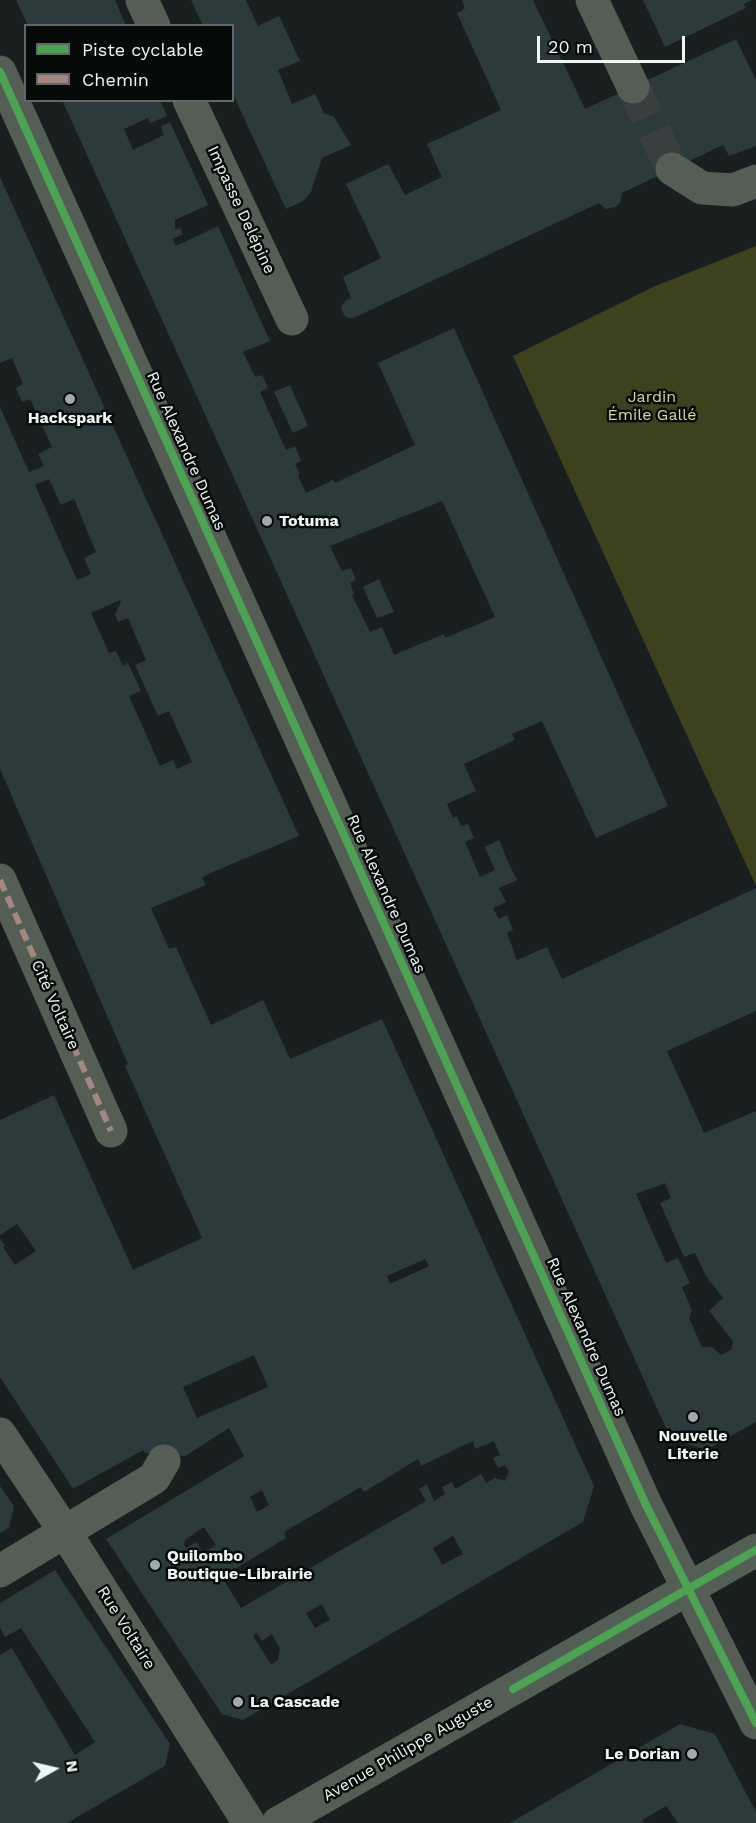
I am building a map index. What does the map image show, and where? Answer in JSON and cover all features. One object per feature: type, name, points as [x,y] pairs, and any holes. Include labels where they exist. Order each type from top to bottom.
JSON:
[{"type":"main road","name":"Avenue Philippe Auguste","points":[[278,1823],[756,1550]]},
{"type":"street","points":[[142,0],[153,24]]},
{"type":"street","points":[[592,0],[633,87]]},
{"type":"street","name":"Rue Alexandre Dumas","points":[[0,72],[622,1450],[687,1589],[756,1723]]},
{"type":"street","name":"Impasse Delépine","points":[[190,102],[292,319]]},
{"type":"street","points":[[672,169],[702,188],[733,190],[756,182]]},
{"type":"street","name":"Cité Voltaire","points":[[0,880],[111,1131]]},
{"type":"street","name":"Rue Voltaire","points":[[0,1434],[65,1532],[249,1823]]},
{"type":"street","points":[[0,1571],[154,1478],[164,1461]]},
{"type":"green space","name":"Jardin Émile Gallé","points":[[756,246],[756,886],[513,356],[653,287]]},
{"type":"building","points":[[16,0],[115,0],[125,24],[27,24]]},
{"type":"building","points":[[191,0],[246,0],[258,26],[279,16],[300,61],[278,70],[292,104],[315,94],[324,113],[334,117],[351,145],[322,158],[311,192],[303,201],[286,209],[234,96],[234,24],[202,24]]},
{"type":"building","points":[[462,0],[533,0],[585,109],[736,39],[756,80],[756,146],[729,156],[723,145],[622,193],[620,203],[615,207],[606,209],[599,203],[353,318],[348,318],[341,307],[346,300],[351,298],[343,277],[381,258],[346,184],[388,164],[405,195],[442,177],[427,144],[501,110],[457,13],[465,9]]},
{"type":"building","points":[[643,0],[752,0],[744,4],[746,8],[665,47]]},
{"type":"building","points":[[63,102],[161,102],[167,116],[150,123],[148,118],[124,129],[133,150],[164,135],[161,126],[170,122],[208,205],[175,220],[175,230],[180,228],[183,234],[173,239],[176,246],[218,226],[270,341],[243,352],[255,377],[262,375],[268,388],[260,392],[286,450],[295,446],[301,461],[295,464],[306,493],[333,480],[335,483],[415,445],[378,363],[454,328],[668,806],[596,838],[542,721],[512,734],[515,740],[464,764],[476,791],[447,804],[453,818],[457,816],[461,826],[468,824],[474,838],[465,842],[480,877],[495,870],[485,847],[499,840],[517,880],[499,888],[506,902],[493,908],[499,919],[507,915],[513,930],[507,933],[517,960],[547,947],[562,979],[756,888],[756,1011],[667,1051],[704,1133],[756,1111],[756,1422],[706,1450],[671,1439]],"holes":[[[442,501],[495,617],[445,638],[444,634],[394,655],[382,627],[370,632],[352,595],[354,594],[350,583],[356,580],[351,568],[342,571],[330,546]],[[665,1183],[671,1198],[660,1203],[684,1257],[695,1253],[706,1276],[723,1298],[709,1311],[733,1341],[731,1350],[721,1355],[712,1347],[702,1347],[689,1318],[692,1310],[682,1287],[690,1283],[678,1258],[666,1263],[636,1194]]]},
{"type":"building","points":[[0,177],[299,836],[208,874],[202,878],[206,885],[151,908],[169,949],[176,947],[211,1025],[263,1000],[290,1059],[382,1019],[594,1486],[583,1522],[243,1720],[222,1714],[106,1539],[244,1456],[229,1428],[185,1456],[145,1453],[143,1450],[73,1489],[0,1377],[0,1238],[15,1265],[36,1251],[17,1224],[0,1235],[0,1120],[54,1095],[133,1270],[202,1238],[125,1066],[128,1064],[0,769],[0,407],[29,472],[44,466],[38,454],[52,447],[30,399],[22,402],[16,388],[23,384],[12,358],[0,363]],"holes":[[[49,479],[61,505],[74,499],[96,552],[84,558],[91,574],[77,580],[35,485]],[[120,600],[115,614],[118,622],[128,618],[146,660],[135,665],[158,716],[169,711],[192,762],[177,769],[173,760],[160,766],[129,696],[141,691],[128,663],[123,666],[116,651],[109,653],[91,613]],[[425,1259],[429,1266],[390,1284],[387,1276]],[[254,1355],[268,1387],[197,1418],[183,1387]],[[473,1441],[475,1449],[494,1441],[500,1455],[493,1458],[498,1468],[505,1465],[509,1471],[505,1481],[495,1478],[486,1483],[481,1474],[455,1489],[452,1482],[442,1487],[445,1494],[434,1501],[427,1484],[419,1489],[426,1501],[241,1608],[222,1577],[286,1538],[284,1532],[361,1487],[364,1492],[418,1459],[421,1466]],[[262,1490],[269,1505],[257,1512],[250,1497]],[[204,1527],[216,1545],[203,1553],[196,1542],[186,1548],[185,1540]],[[453,1536],[463,1554],[442,1565],[433,1548]],[[322,1604],[330,1620],[315,1628],[306,1613]],[[257,1633],[262,1641],[272,1634],[280,1649],[278,1660],[271,1664],[253,1636]]]},
{"type":"building","points":[[290,385],[308,426],[293,433],[274,392]]},
{"type":"building","points":[[379,579],[394,612],[377,618],[363,587]]},
{"type":"building","points":[[0,1486],[14,1506],[9,1528],[0,1533]]},
{"type":"building","points":[[55,1570],[170,1744],[165,1766],[67,1823],[0,1823],[0,1655],[12,1648],[75,1755],[95,1742],[21,1628],[5,1637],[0,1628],[0,1603]]},
{"type":"building","points":[[680,1724],[715,1734],[756,1812],[756,1823],[678,1823],[666,1806],[642,1820],[644,1823],[510,1823]]},
{"type":"tunnel","points":[[633,87],[672,169]]},
{"type":"marked path","points":[[0,880],[111,1131]]},
{"type":"cycle path","points":[[0,72],[646,1505],[756,1723]]},
{"type":"cycle path","points":[[513,1689],[756,1550]]},
{"type":"place","name":"Hackspark","points":[[70,399]]},
{"type":"place","name":"Totuma","points":[[267,521]]},
{"type":"place","name":"Nouvelle Literie","points":[[693,1417]]},
{"type":"place","name":"Quilombo Boutique-Librairie","points":[[155,1565]]},
{"type":"place","name":"La Cascade","points":[[238,1702]]},
{"type":"place","name":"Le Dorian","points":[[692,1754]]}]
